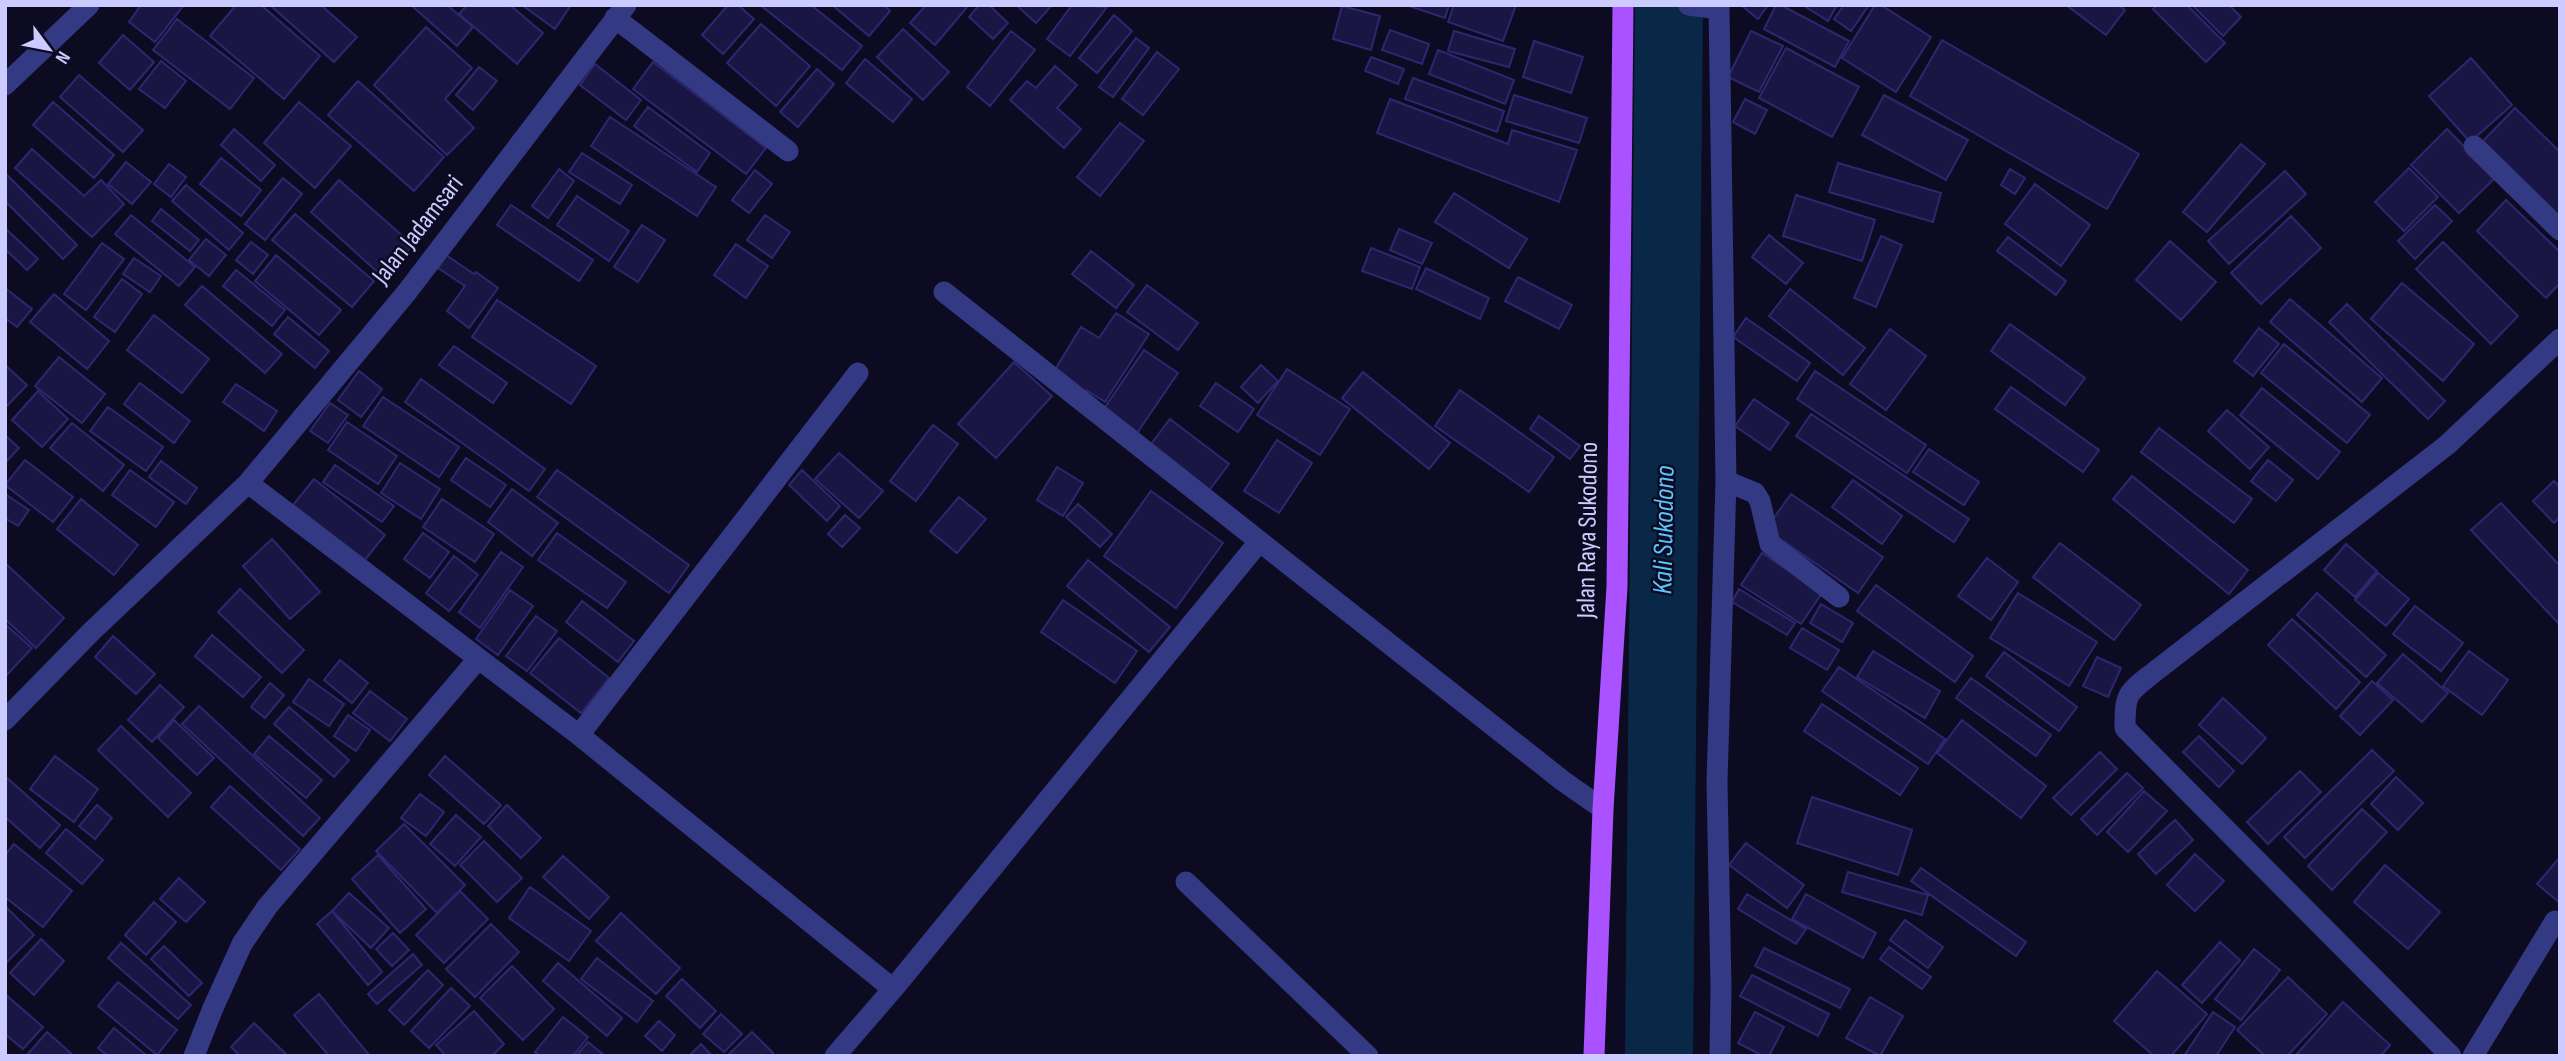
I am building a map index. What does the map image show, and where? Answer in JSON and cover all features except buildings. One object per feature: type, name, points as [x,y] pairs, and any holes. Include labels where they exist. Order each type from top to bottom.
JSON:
[{"type":"main road","name":"Jalan Raya Sukodono","points":[[1594,1056],[1603,809],[1617,587],[1623,5]]},
{"type":"street","points":[[5,85],[89,5]]},
{"type":"street","points":[[1689,5],[1719,7],[1726,481],[1717,783],[1720,1056]]},
{"type":"street","points":[[621,12],[788,151]]},
{"type":"street","name":"Jalan Jadamsari","points":[[5,720],[91,632],[248,482],[407,292],[621,12]]},
{"type":"street","points":[[2474,146],[2560,230]]},
{"type":"street","points":[[944,292],[1563,781],[1603,809]]},
{"type":"street","points":[[2451,1056],[2125,728],[2125,700],[2129,693],[2153,673],[2447,445],[2560,339]]},
{"type":"street","points":[[579,735],[858,373]]},
{"type":"street","points":[[1726,481],[1755,493],[1760,501],[1770,544],[1839,597]]},
{"type":"street","points":[[248,482],[579,735],[893,989]]},
{"type":"street","points":[[835,1056],[893,989],[1259,542]]},
{"type":"street","points":[[194,1056],[242,944],[267,906],[478,659]]},
{"type":"street","points":[[1186,882],[1368,1056]]},
{"type":"street","points":[[2473,1056],[2555,921]]},
{"type":"waterway","name":"Kali Sukodono","points":[[1659,1056],[1669,5]]}]
